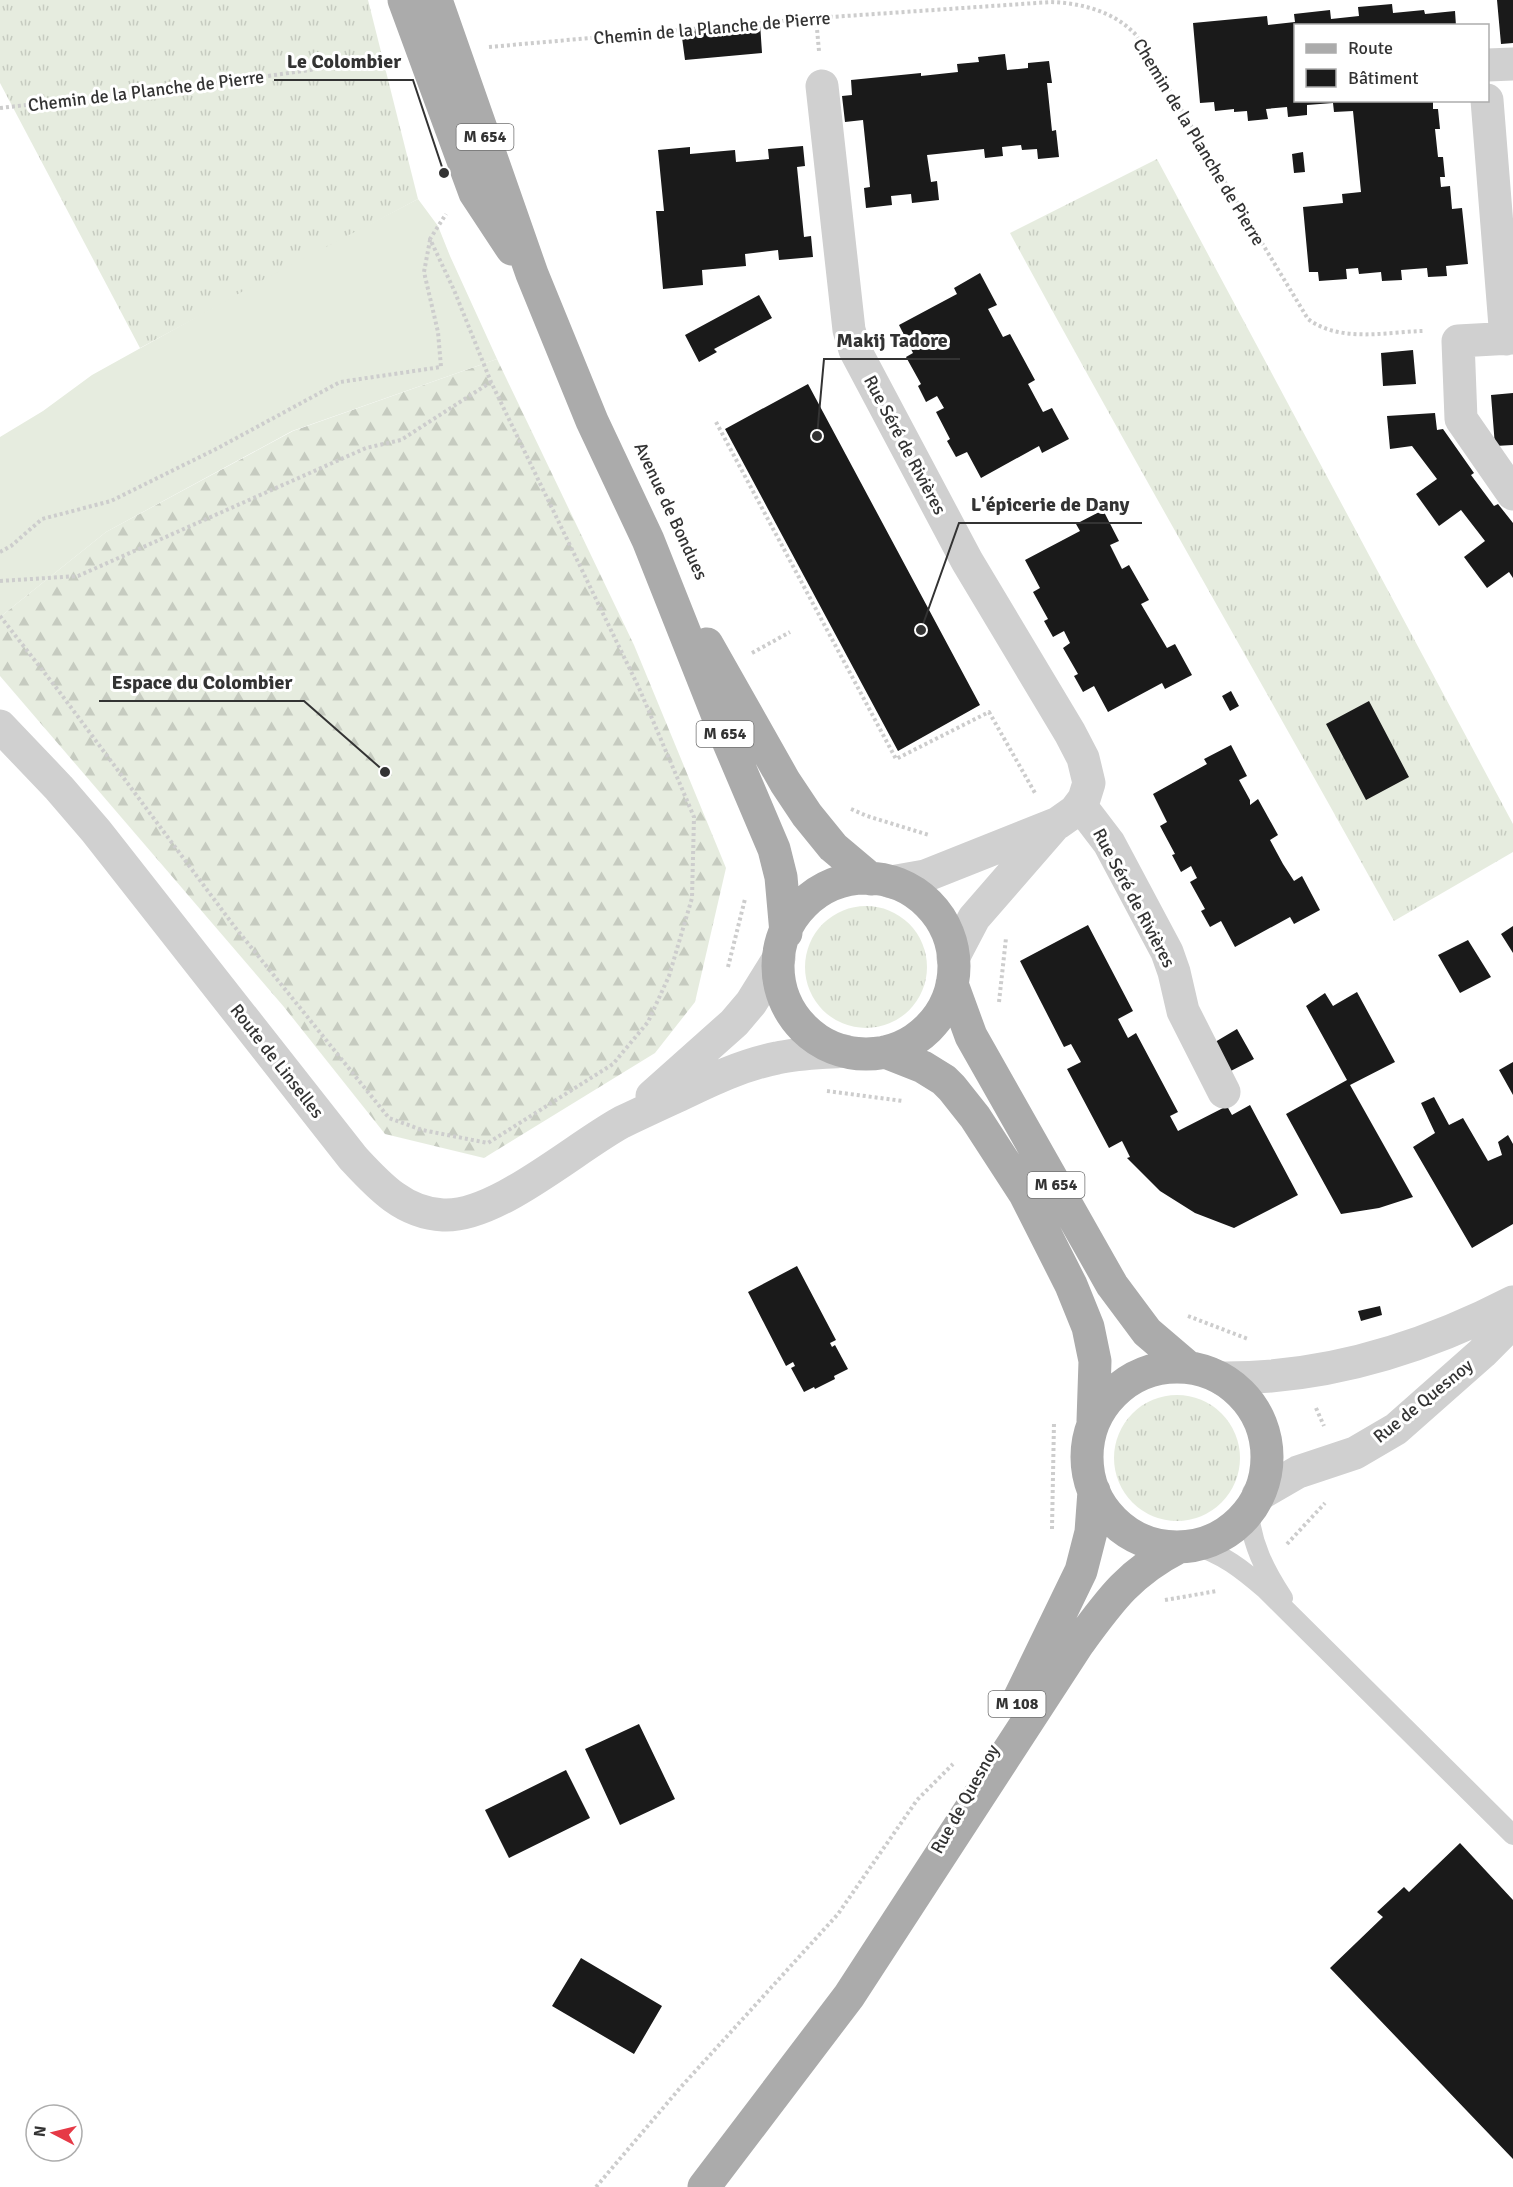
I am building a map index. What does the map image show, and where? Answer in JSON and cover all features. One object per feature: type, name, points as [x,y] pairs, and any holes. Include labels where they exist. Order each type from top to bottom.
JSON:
[{"type":"main road","name":"Avenue de Bondues","points":[[404,0],[475,193],[500,234],[532,274]]},
{"type":"main road","name":"Avenue de Bondues","points":[[436,0],[532,274],[589,412],[648,540],[723,729],[774,849],[781,877],[783,945]]},
{"type":"main road","name":"Avenue de Bondues","points":[[648,540],[800,805],[833,846],[881,880]]},
{"type":"main road","points":[[881,880],[912,891],[934,910],[946,930],[953,971],[943,1009],[931,1026],[910,1042],[885,1052],[865,1054],[844,1052],[816,1039],[794,1016],[779,976],[783,945],[801,908],[820,892],[841,882],[881,880]]},
{"type":"main road","name":"M 654","points":[[953,971],[971,1036],[1112,1286],[1148,1332],[1188,1367]]},
{"type":"main road","name":"M 654","points":[[885,1052],[923,1067],[952,1088],[975,1117],[1025,1194],[1071,1286],[1092,1341],[1096,1382],[1093,1425]]},
{"type":"main road","points":[[1188,1367],[1221,1378],[1234,1387],[1249,1403],[1260,1422],[1264,1437],[1266,1466],[1253,1503],[1235,1525],[1218,1536],[1186,1546],[1148,1542],[1127,1532],[1105,1511],[1089,1478],[1087,1458],[1093,1425],[1107,1400],[1130,1380],[1158,1369],[1188,1367]]},
{"type":"main road","name":"Rue de Quesnoy","points":[[907,1905],[1029,1680],[1077,1582],[1088,1545],[1094,1491]]},
{"type":"main road","name":"Rue de Quesnoy","points":[[704,2187],[849,1996],[1088,1630],[1135,1574],[1154,1560],[1186,1546]]},
{"type":"street","points":[[1489,65],[1513,64]]},
{"type":"street","name":"Rue Séré de Rivières","points":[[822,86],[849,330],[855,350],[967,561],[1077,746],[1086,767],[1089,783],[1084,799],[974,918],[953,971]]},
{"type":"street","points":[[1487,102],[1509,338],[1458,341],[1461,419],[1513,494]]},
{"type":"street","name":"Route de Linselles","points":[[0,726],[96,831],[353,1158],[381,1187],[400,1202],[419,1211],[443,1215],[466,1213],[510,1194],[621,1123],[743,1067],[789,1055],[844,1052]]},
{"type":"street","points":[[881,880],[925,876],[1069,814]]},
{"type":"street","name":"Rue Séré de Rivières","points":[[1069,814],[1109,843],[1167,952],[1183,1011],[1224,1092]]},
{"type":"street","name":"Route de Linselles","points":[[621,1123],[734,1023],[751,1003],[783,945]]},
{"type":"street","name":"Rue de Quesnoy","points":[[1221,1378],[1246,1379],[1301,1373],[1359,1362],[1436,1338],[1513,1302]]},
{"type":"street","name":"Rue de Quesnoy","points":[[1253,1503],[1298,1472],[1371,1444],[1396,1429],[1482,1353],[1513,1322]]},
{"type":"lane","points":[[1253,1503],[1252,1537],[1256,1569]]},
{"type":"lane","points":[[1186,1546],[1220,1555],[1256,1569],[1298,1620],[1512,1833]]},
{"type":"path","name":"Chemin de la Planche de Pierre","points":[[488,47],[816,18],[1051,2],[1085,6],[1103,12],[1128,27],[1136,35],[1308,319],[1319,327],[1334,332],[1349,334],[1430,330],[1458,341]]},
{"type":"path","name":"Chemin de la Planche de Pierre","points":[[0,108],[219,83],[388,59]]},
{"type":"path","points":[[0,552],[11,546],[42,519],[111,501],[219,448],[340,382],[441,367],[438,332],[424,272],[430,239],[448,211]]},
{"type":"path","points":[[0,616],[234,926],[389,1118],[422,1130],[488,1143],[613,1064],[648,1022],[669,976],[692,898],[694,817],[639,688],[491,382],[454,290],[430,239]]},
{"type":"path","points":[[0,581],[78,576],[366,448],[401,440],[491,382]]},
{"type":"path","points":[[716,422],[896,759],[989,712],[1035,793],[1069,814]]},
{"type":"path","points":[[744,658],[790,632]]},
{"type":"path","points":[[846,807],[867,816],[939,838]]},
{"type":"path","points":[[725,978],[745,898]]},
{"type":"path","points":[[999,1007],[1006,935]]},
{"type":"path","points":[[823,1091],[914,1102]]},
{"type":"path","points":[[1052,1532],[1054,1416]]},
{"type":"path","points":[[1164,1600],[1230,1588],[1281,1550],[1339,1485],[1338,1458]]},
{"type":"path","points":[[597,2187],[680,2088],[838,1914],[917,1800],[958,1760]]},
{"type":"green space","points":[[0,0],[368,0],[418,199],[140,348],[0,83]]},
{"type":"green space","points":[[1157,159],[1513,824],[1513,852],[1394,921],[1010,233]]},
{"type":"green space","points":[[418,199],[438,226],[497,359],[292,431],[106,532],[0,617],[0,437],[43,411],[92,375],[272,275]]},
{"type":"green space","points":[[497,359],[634,645],[726,868],[695,1002],[655,1053],[484,1158],[385,1134],[284,1007],[0,676],[0,617],[106,532],[293,431]]},
{"type":"green space","points":[[866,906],[889,910],[909,924],[923,944],[927,967],[923,990],[909,1010],[889,1024],[866,1028],[843,1024],[823,1010],[809,990],[805,967],[809,944],[823,924],[843,910]]},
{"type":"green space","points":[[1177,1395],[1201,1400],[1221,1414],[1235,1434],[1240,1458],[1235,1482],[1221,1502],[1201,1516],[1177,1521],[1153,1516],[1133,1502],[1119,1482],[1114,1458],[1119,1434],[1133,1414],[1153,1400]]},
{"type":"building","points":[[1497,0],[1513,0],[1513,43],[1501,44]]},
{"type":"building","points":[[1392,4],[1393,13],[1424,10],[1425,14],[1455,11],[1456,24],[1294,24],[1294,102],[1433,102],[1433,109],[1438,109],[1440,129],[1435,129],[1438,157],[1443,157],[1445,177],[1440,177],[1441,187],[1450,186],[1452,209],[1462,208],[1468,264],[1446,266],[1447,276],[1428,277],[1427,268],[1401,270],[1402,280],[1382,281],[1381,272],[1359,274],[1358,268],[1346,269],[1347,279],[1319,281],[1318,272],[1309,272],[1303,207],[1343,203],[1342,194],[1361,192],[1353,111],[1334,112],[1333,103],[1307,105],[1307,115],[1288,117],[1287,107],[1266,109],[1268,119],[1248,121],[1247,111],[1234,112],[1234,109],[1215,111],[1214,102],[1200,103],[1193,23],[1267,16],[1268,25],[1295,22],[1294,14],[1330,10],[1331,19],[1359,16],[1358,7]]},
{"type":"building","points":[[760,23],[762,53],[685,60],[681,30]]},
{"type":"building","points":[[1005,54],[1007,70],[1028,68],[1028,63],[1049,61],[1052,83],[1047,83],[1052,131],[1056,130],[1059,157],[1038,159],[1037,149],[1022,150],[1021,145],[1002,147],[1003,156],[985,158],[984,149],[927,155],[931,182],[937,181],[939,200],[912,203],[911,194],[891,196],[892,205],[866,208],[864,188],[870,187],[863,120],[845,122],[842,96],[852,95],[851,80],[958,72],[957,64],[979,62],[978,57]]},
{"type":"building","points":[[803,146],[805,166],[797,167],[804,237],[811,236],[813,257],[779,260],[778,250],[745,254],[746,266],[702,270],[703,285],[663,289],[656,211],[664,211],[658,150],[690,147],[690,154],[735,150],[736,162],[769,159],[768,149]]},
{"type":"building","points":[[1303,152],[1305,172],[1294,173],[1292,154]]},
{"type":"building","points":[[980,273],[997,305],[988,309],[1003,337],[1010,334],[1035,380],[1028,384],[1043,412],[1052,408],[1069,439],[1042,453],[1039,446],[981,478],[967,452],[956,457],[947,441],[950,439],[936,412],[944,408],[937,396],[926,402],[918,386],[921,384],[906,357],[913,353],[899,325],[957,294],[954,288]]},
{"type":"building","points":[[759,295],[772,318],[714,349],[717,352],[699,362],[685,335]]},
{"type":"building","points":[[1413,350],[1416,384],[1383,386],[1381,353]]},
{"type":"building","points":[[808,384],[980,705],[898,751],[725,429]]},
{"type":"building","points":[[1513,393],[1513,445],[1495,446],[1491,395]]},
{"type":"building","points":[[1435,413],[1437,430],[1443,429],[1474,473],[1471,475],[1494,506],[1498,504],[1513,523],[1513,578],[1509,572],[1487,588],[1464,557],[1485,541],[1461,510],[1439,526],[1416,494],[1437,479],[1412,446],[1390,449],[1387,416]]},
{"type":"building","points":[[1103,510],[1119,541],[1110,545],[1122,569],[1129,565],[1149,600],[1141,604],[1167,648],[1175,644],[1192,675],[1165,689],[1162,683],[1108,712],[1094,686],[1083,692],[1074,676],[1078,674],[1063,648],[1070,643],[1064,631],[1053,637],[1044,621],[1048,619],[1033,592],[1040,588],[1025,560],[1080,531],[1076,524]]},
{"type":"building","points":[[1231,691],[1239,706],[1230,711],[1222,696]]},
{"type":"building","points":[[1369,701],[1409,777],[1366,800],[1326,724]]},
{"type":"building","points":[[1231,745],[1247,776],[1239,780],[1250,800],[1250,805],[1258,799],[1278,835],[1270,840],[1283,864],[1294,881],[1302,876],[1320,910],[1294,924],[1290,917],[1235,947],[1221,921],[1210,927],[1201,911],[1205,909],[1190,882],[1197,878],[1191,866],[1181,872],[1172,855],[1175,854],[1160,826],[1167,822],[1153,794],[1207,764],[1204,759]]},
{"type":"building","points":[[1088,925],[1133,1011],[1118,1019],[1128,1038],[1136,1033],[1178,1112],[1170,1116],[1178,1131],[1227,1106],[1232,1115],[1250,1105],[1298,1195],[1234,1228],[1195,1213],[1160,1191],[1127,1158],[1130,1157],[1122,1141],[1109,1148],[1067,1069],[1081,1062],[1071,1044],[1064,1047],[1020,961]]},
{"type":"building","points":[[1513,926],[1513,953],[1501,934]]},
{"type":"building","points":[[1468,940],[1491,977],[1460,993],[1438,955]]},
{"type":"building","points":[[1357,992],[1395,1062],[1350,1085],[1413,1197],[1379,1208],[1341,1214],[1286,1114],[1347,1080],[1306,1006],[1325,993],[1333,1006]]},
{"type":"building","points":[[1237,1029],[1254,1059],[1225,1074],[1210,1045]]},
{"type":"building","points":[[1513,1062],[1513,1095],[1499,1070]]},
{"type":"building","points":[[1434,1097],[1449,1125],[1463,1118],[1488,1161],[1502,1155],[1498,1142],[1508,1135],[1513,1144],[1513,1224],[1472,1248],[1413,1147],[1435,1133],[1421,1103]]},
{"type":"building","points":[[797,1266],[836,1340],[830,1343],[832,1347],[835,1345],[848,1369],[834,1376],[835,1379],[804,1392],[791,1368],[795,1366],[793,1362],[786,1366],[748,1292]]},
{"type":"building","points":[[1380,1306],[1382,1315],[1361,1321],[1358,1311]]},
{"type":"building","points":[[639,1724],[675,1799],[620,1825],[585,1749]]},
{"type":"building","points":[[566,1770],[590,1818],[509,1858],[485,1810]]},
{"type":"building","points":[[1460,1843],[1513,1900],[1513,2159],[1330,1968],[1383,1917],[1377,1912],[1404,1887],[1409,1892]]},
{"type":"building","points":[[581,1958],[662,2006],[634,2054],[552,2006]]},
{"type":"place","name":"Le Colombier","points":[[444,173]]},
{"type":"place","name":"Makij Tadore","points":[[817,436]]},
{"type":"place","name":"L'épicerie de Dany","points":[[921,630]]},
{"type":"place","name":"Espace du Colombier","points":[[385,772]]}]
